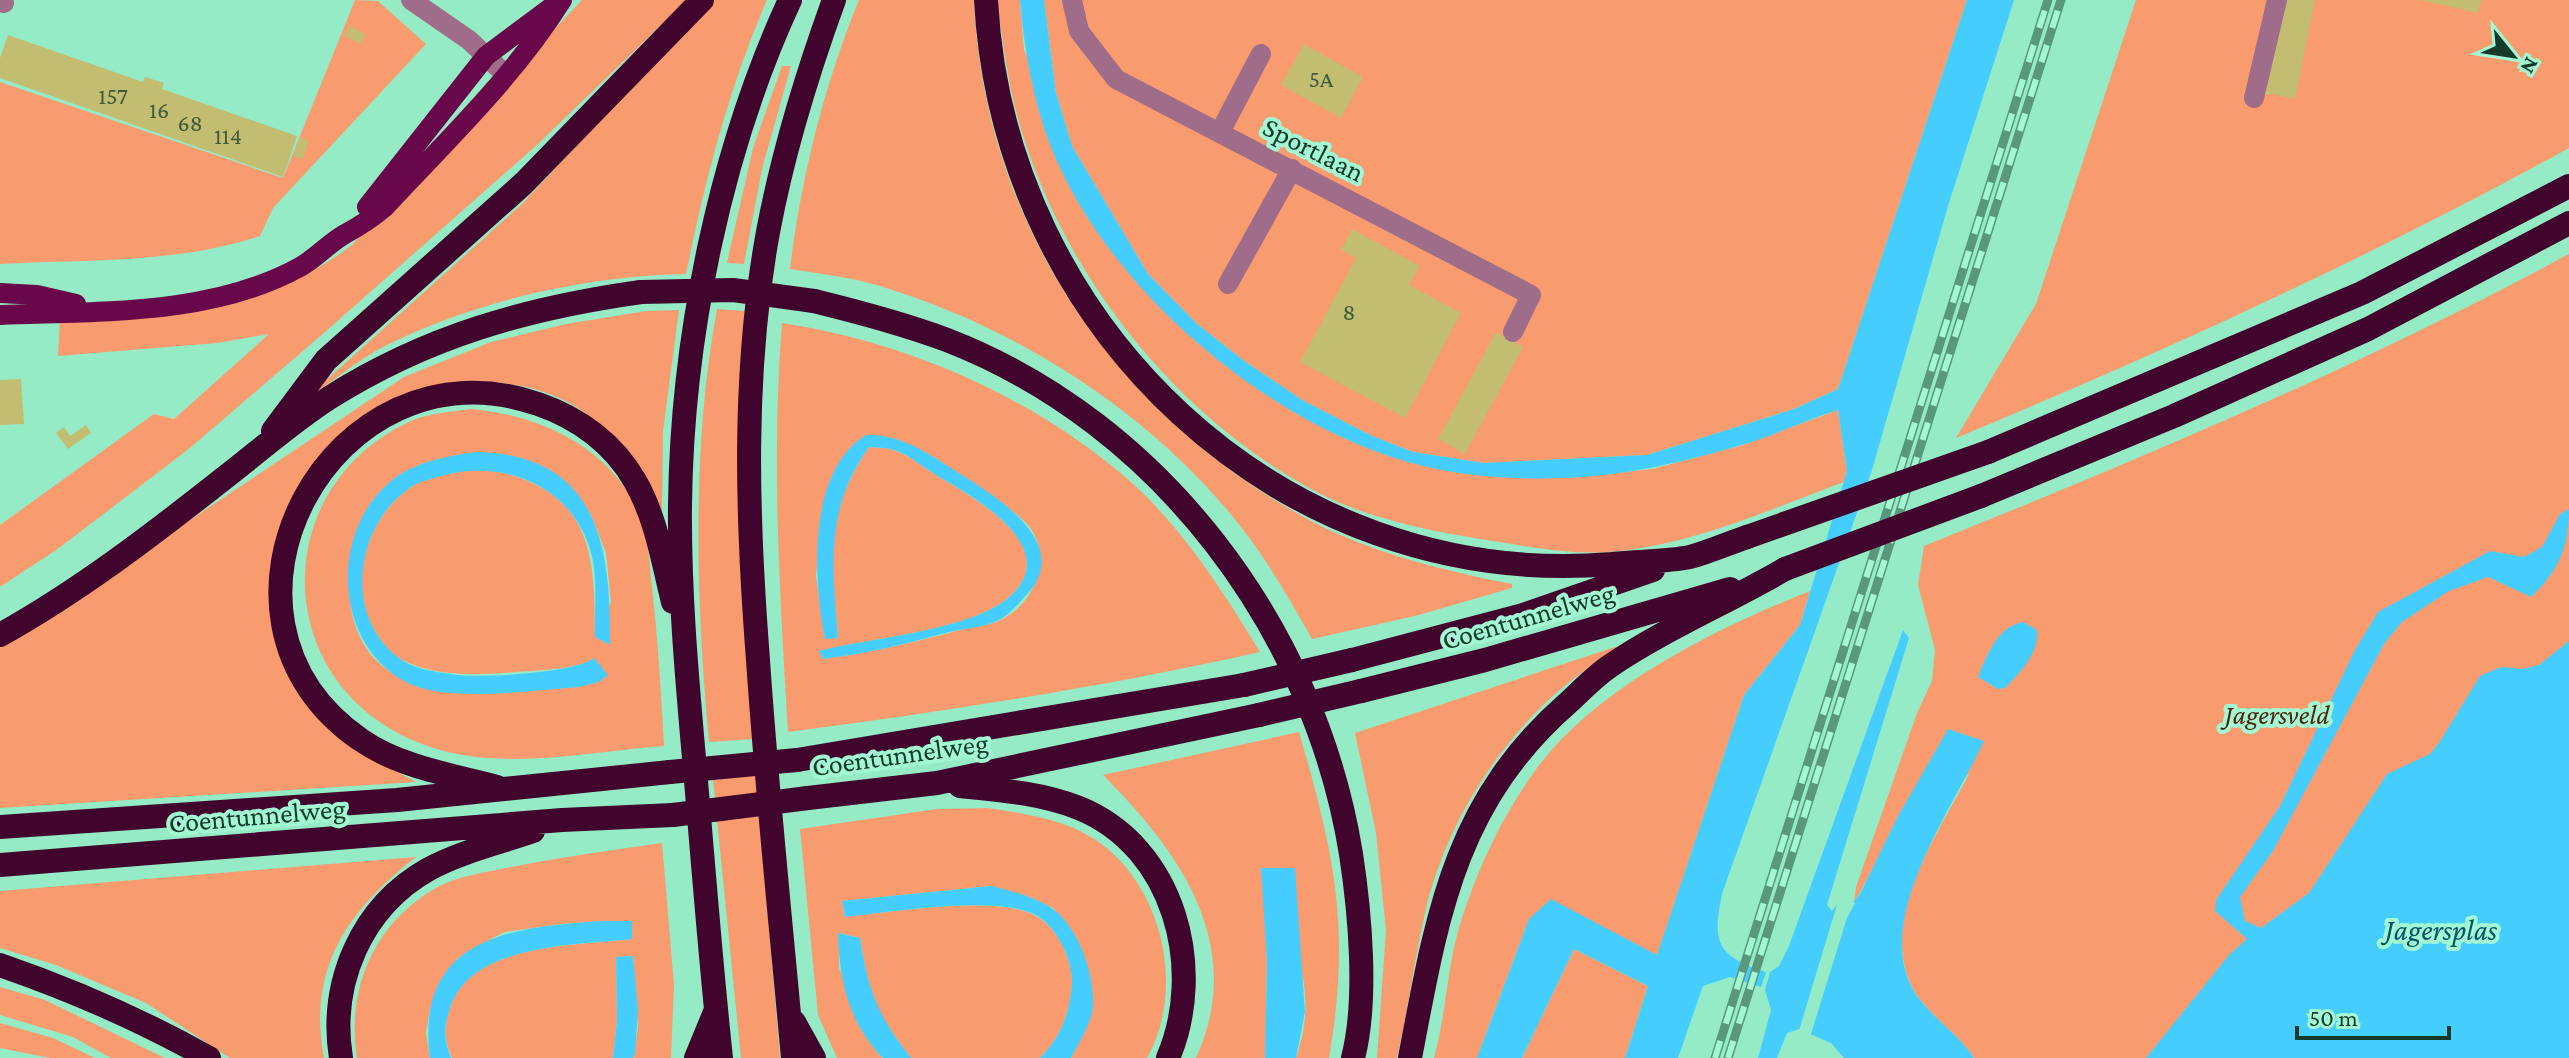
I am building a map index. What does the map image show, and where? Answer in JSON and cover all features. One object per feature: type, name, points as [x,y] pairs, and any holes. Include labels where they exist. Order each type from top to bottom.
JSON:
[{"type":"highway","points":[[257,453],[326,360],[524,183],[702,0]]},
{"type":"highway","points":[[721,1058],[684,648],[680,504],[686,402],[717,220],[735,150],[790,0]]},
{"type":"highway","points":[[793,1058],[771,833],[751,563],[748,466],[751,386],[766,250],[783,161],[801,92],[834,0]]},
{"type":"highway","points":[[986,0],[997,90],[1014,156],[1050,242],[1107,335],[1143,379],[1195,429],[1288,493],[1341,521],[1444,554],[1523,567],[1584,566],[1689,557],[1988,452],[2362,293],[2569,186]]},
{"type":"highway","points":[[1410,1058],[1433,941],[1451,873],[1466,836],[1495,783],[1534,732],[1609,666],[1729,596],[1785,569],[1981,496],[2174,416],[2368,329],[2569,223]]},
{"type":"highway","points":[[0,635],[106,567],[329,399],[407,355],[470,329],[563,302],[641,292],[733,290],[814,301],[876,316],[949,341],[1047,392],[1107,434],[1147,468],[1189,511],[1239,573],[1285,647],[1321,738],[1343,807],[1359,904],[1360,977],[1353,1058]]},
{"type":"highway","points":[[497,787],[380,752],[331,715],[297,668],[284,627],[282,607],[281,584],[287,541],[311,482],[335,451],[366,426],[420,401],[476,392],[530,401],[582,424],[617,455],[644,498],[684,648]]},
{"type":"highway","name":"Coentunnelweg","points":[[0,827],[397,800],[497,787],[797,760],[1244,685],[1523,615],[1689,557]]},
{"type":"highway","name":"Coentunnelweg","points":[[0,865],[562,820],[673,815],[937,783],[1361,691],[1729,596]]},
{"type":"highway","points":[[937,783],[1018,792],[1081,809],[1109,825],[1140,855],[1165,894],[1183,947],[1183,1009],[1168,1058]]},
{"type":"highway","points":[[341,1058],[337,1022],[343,983],[360,939],[387,902],[431,868],[562,820]]},
{"type":"highway","points":[[0,965],[85,995],[142,1021],[209,1058]]},
{"type":"highway","points":[[696,1058],[716,1010]]},
{"type":"highway","points":[[789,1012],[814,1058]]},
{"type":"main road","points":[[344,235],[486,56],[561,0]]},
{"type":"main road","points":[[0,315],[108,311],[185,303],[260,285],[302,266],[385,207],[506,75],[540,35],[561,0]]},
{"type":"main road","points":[[0,293],[37,295],[108,311]]},
{"type":"street","points":[[411,0],[437,6],[506,75]]},
{"type":"street","name":"Sportlaan","points":[[1072,0],[1079,31],[1116,79],[1531,295],[1513,332]]},
{"type":"street","points":[[2254,98],[2277,0]]},
{"type":"street","points":[[1220,132],[1261,54]]},
{"type":"street","points":[[1228,284],[1292,169]]},
{"type":"green space","points":[[355,0],[378,1],[426,44],[273,208],[260,236],[229,245],[164,256],[0,264],[0,82],[283,178]]},
{"type":"green space","points":[[582,0],[687,0],[538,144],[190,448],[59,548],[0,587],[0,525],[154,414],[174,419],[269,334],[217,343],[58,356],[60,319],[140,315],[213,306],[282,286],[317,269],[352,245]]},
{"type":"green space","points":[[713,0],[767,0],[719,135],[686,274],[572,285],[459,315],[378,350],[302,402],[522,204]]},
{"type":"green space","points":[[859,0],[974,0],[983,83],[1003,162],[1034,237],[1074,307],[1123,371],[1180,429],[1244,480],[1315,523],[1386,552],[1512,584],[1512,588],[1415,616],[1312,639],[1251,540],[1215,496],[1175,455],[1086,384],[986,327],[934,305],[869,283],[790,269],[800,201],[816,132],[835,65]]},
{"type":"green space","points":[[997,0],[1020,0],[1024,50],[1137,281],[1184,330],[1232,369],[1366,447],[1565,478],[1652,469],[1743,445],[1838,410],[1847,471],[1844,482],[1697,535],[1637,549],[1590,553],[1527,547],[1418,527],[1376,516],[1317,492],[1263,459],[1211,419],[1164,374],[1122,324],[1084,269],[1053,211],[1028,151],[1011,90]]},
{"type":"green space","points":[[1044,0],[1967,0],[1838,389],[1794,409],[1647,455],[1484,463],[1413,452],[1372,436],[1302,400],[1197,324],[1148,274],[1072,146],[1056,93]]},
{"type":"green space","points":[[2136,0],[2267,0],[2247,91],[2269,94],[2288,0],[2569,0],[2569,148],[2419,227],[2267,301],[1956,438],[2036,304]]},
{"type":"green space","points":[[782,66],[791,66],[762,169],[744,264],[727,263],[753,148]]},
{"type":"green space","name":"Jagersveld","points":[[2569,254],[2569,1058],[1974,1058],[1920,1000],[1908,978],[1902,951],[1903,925],[1918,871],[1970,772],[1872,870],[1854,903],[1856,887],[1917,713],[1932,681],[1935,650],[1918,585],[1924,546],[2251,409],[2412,334]]},
{"type":"green space","points":[[717,309],[745,311],[754,739],[709,742],[701,634],[698,525],[703,416]]},
{"type":"green space","points":[[679,310],[663,431],[662,511],[624,452],[588,415],[573,405],[534,389],[491,383],[448,386],[405,398],[366,418],[331,445],[304,478],[286,523],[289,664],[378,761],[416,782],[0,808],[0,647],[404,377],[491,342],[566,324],[646,311]]},
{"type":"green space","points":[[782,323],[876,344],[968,378],[1012,400],[1095,452],[1151,501],[1202,563],[1260,652],[1025,697],[788,732],[778,528]],"holes":[[[866,435],[973,487],[1026,523],[1035,536],[1040,564],[1031,593],[1010,615],[996,622],[887,648],[824,659],[820,651],[945,626],[991,609],[1008,598],[1023,579],[1027,560],[1021,542],[1008,526],[971,496],[904,454],[887,448],[869,447],[854,471],[838,516],[833,562],[838,637],[825,639],[816,576],[823,507]]]},
{"type":"green space","points":[[471,409],[497,412],[547,427],[591,453],[627,490],[639,514],[648,550],[664,746],[508,759],[446,752],[417,742],[369,714],[334,676],[313,631],[305,584],[311,536],[331,491],[364,451],[411,421],[433,414]],"holes":[[[476,452],[572,488],[591,515],[606,553],[611,602],[595,636],[591,562],[576,521],[563,504],[544,489],[505,473],[461,470],[432,477],[407,490],[381,518],[371,536],[365,555],[362,595],[377,635],[391,652],[404,661],[441,672],[466,674],[547,670],[589,662],[579,687],[513,692],[442,690],[410,682],[383,666],[363,643],[351,599],[372,500]]]},
{"type":"green space","points":[[1810,591],[1800,625],[1744,695],[1657,956],[1529,919],[1477,1058],[1434,1058],[1458,932],[1470,896],[1504,821],[1537,768],[1592,711],[1625,686],[1699,642]]},
{"type":"green space","points":[[1618,646],[1562,688],[1531,717],[1510,741],[1473,795],[1457,823],[1433,883],[1397,1058],[1377,1058],[1386,930],[1376,833],[1355,733]]},
{"type":"green space","points":[[1299,732],[1322,817],[1336,893],[1339,970],[1329,1058],[1296,1058],[1303,1031],[1304,983],[1291,938],[1262,868],[1267,962],[1265,1058],[1196,1058],[1210,1017],[1214,978],[1210,940],[1198,904],[1180,869],[1158,836],[1103,775]]},
{"type":"green space","points":[[756,775],[780,1058],[741,1058],[713,780]]},
{"type":"green space","points":[[988,808],[1049,820],[1078,830],[1104,846],[1125,866],[1141,890],[1154,916],[1166,974],[1165,1003],[1159,1032],[1147,1058],[1071,1058],[1093,1008],[1090,975],[1075,935],[1053,908],[991,886],[842,901],[845,917],[915,909],[995,906],[1017,909],[1042,920],[1061,943],[1069,962],[1072,981],[1064,1023],[1040,1058],[911,1058],[876,1002],[860,938],[839,933],[839,968],[877,1052],[883,1058],[837,1058],[818,1015],[800,829],[937,809]]},
{"type":"green space","points":[[662,843],[674,985],[671,1058],[633,1058],[638,1028],[633,956],[616,957],[617,1021],[613,1058],[452,1058],[447,1044],[446,1025],[451,1005],[463,985],[481,970],[529,951],[632,939],[603,921],[504,932],[458,958],[439,983],[426,1033],[430,1058],[357,1058],[356,1007],[369,960],[396,920],[414,903],[444,884],[470,875]]},
{"type":"green space","points":[[416,857],[371,898],[338,944],[322,996],[320,1026],[324,1058],[230,1058],[146,1003],[56,965],[0,948],[0,891]]},
{"type":"green space","points":[[1574,949],[1648,986],[1625,1058],[1522,1058]]},
{"type":"green space","points":[[0,987],[45,1000],[165,1058],[111,1058],[73,1037],[0,1015]]},
{"type":"green space","points":[[0,1023],[53,1038],[95,1058],[50,1058],[0,1048]]},
{"type":"water","points":[[1020,0],[1044,0],[1056,93],[1072,146],[1148,274],[1197,324],[1302,400],[1372,436],[1413,452],[1484,463],[1647,455],[1794,409],[1838,389],[1967,0],[2014,0],[1948,206],[1872,470],[1722,894],[1718,925],[1722,945],[1737,960],[1766,972],[1761,987],[1730,977],[1703,986],[1678,1058],[1625,1058],[1648,986],[1574,949],[1522,1058],[1477,1058],[1529,919],[1551,899],[1657,955],[1744,695],[1800,625],[1847,471],[1838,410],[1698,457],[1631,471],[1563,478],[1485,476],[1427,467],[1354,442],[1299,415],[1246,381],[1196,342],[1150,297],[1110,250],[1076,199],[1051,147],[1030,75]]},
{"type":"water","points":[[866,435],[893,438],[930,455],[996,498],[1026,526],[1037,541],[1042,557],[1040,575],[1006,616],[986,625],[823,659],[819,651],[944,626],[991,609],[1008,598],[1023,579],[1027,561],[1021,543],[1008,526],[971,496],[905,454],[869,447],[855,470],[838,516],[834,587],[838,638],[825,639],[817,558],[824,500],[833,474],[847,452]]},
{"type":"water","points":[[476,452],[517,457],[549,469],[572,488],[589,512],[607,573],[610,645],[595,637],[594,568],[579,524],[565,506],[529,481],[486,471],[441,476],[411,487],[389,507],[376,527],[362,573],[363,597],[381,641],[405,662],[419,668],[457,675],[549,671],[594,658],[608,675],[599,682],[579,687],[489,694],[442,692],[404,681],[381,663],[363,640],[353,613],[348,585],[350,556],[357,528],[371,502],[391,481],[410,469],[442,458]]},
{"type":"water","name":"Jagersplas","points":[[2569,509],[2567,535],[2560,557],[2549,577],[2531,597],[2488,577],[2449,591],[2402,622],[2384,644],[2273,851],[2240,897],[2245,921],[2261,928],[2309,893],[2387,774],[2430,754],[2480,676],[2501,667],[2523,669],[2539,665],[2569,641],[2569,1058],[2146,1058],[2229,955],[2247,939],[2215,911],[2216,900],[2280,806],[2355,650],[2378,612],[2490,551],[2524,557],[2542,547],[2560,514]]},
{"type":"water","points":[[2023,622],[2037,630],[2035,646],[2017,676],[2005,688],[1998,689],[1978,677],[1989,651],[2000,636]]},
{"type":"water","points":[[1903,630],[1909,638],[1827,905],[1832,911],[1840,901],[1852,904],[1860,894],[1898,816],[1948,729],[1984,741],[1940,825],[1912,889],[1904,921],[1902,951],[1908,979],[1921,1001],[1974,1058],[1844,1058],[1831,1043],[1799,1029],[1787,1033],[1777,1058],[1758,1058],[1771,1010],[1765,990],[1770,972],[1779,966],[1789,946]]},
{"type":"water","points":[[1261,868],[1295,868],[1305,1012],[1296,1058],[1265,1058],[1267,962]]},
{"type":"water","points":[[992,886],[1050,907],[1069,926],[1083,951],[1091,980],[1093,1007],[1087,1027],[1071,1058],[1040,1058],[1064,1023],[1072,981],[1069,962],[1061,943],[1042,919],[1016,908],[968,905],[845,917],[842,901]]},
{"type":"water","points":[[632,921],[632,939],[529,951],[481,970],[463,985],[451,1005],[445,1032],[451,1058],[430,1058],[429,1018],[437,986],[453,963],[476,946],[504,935],[535,928]]},
{"type":"water","points":[[838,933],[860,938],[876,1002],[890,1029],[911,1058],[883,1058],[862,1031],[844,984]]},
{"type":"water","points":[[633,956],[638,1010],[635,1054],[633,1058],[613,1058],[617,1021],[616,957]]},
{"type":"pier","points":[[1839,898],[1855,903],[1847,918],[1810,1037],[1798,1034]]},
{"type":"building","points":[[2282,0],[2315,0],[2295,99],[2263,92]]},
{"type":"building","points":[[2421,0],[2481,0],[2478,13]]},
{"type":"building","points":[[349,26],[365,34],[361,44],[344,36]]},
{"type":"building","points":[[8,35],[143,82],[145,77],[164,83],[162,89],[297,136],[283,177],[0,78],[0,58]]},
{"type":"building","points":[[1304,44],[1363,77],[1341,118],[1281,85]]},
{"type":"building","points":[[300,137],[309,141],[303,159],[293,156]]},
{"type":"building","points":[[1352,229],[1420,266],[1409,285],[1461,313],[1405,418],[1300,362],[1356,258],[1341,250]]},
{"type":"building","points":[[1496,332],[1523,347],[1465,454],[1438,439]]},
{"type":"building","points":[[21,379],[24,424],[0,425],[0,380]]},
{"type":"building","points":[[86,425],[91,433],[68,449],[56,433],[64,427],[70,436]]},
{"type":"railway","points":[[1715,1058],[2048,0]]},
{"type":"railway","points":[[1728,1058],[2061,0]]}]
